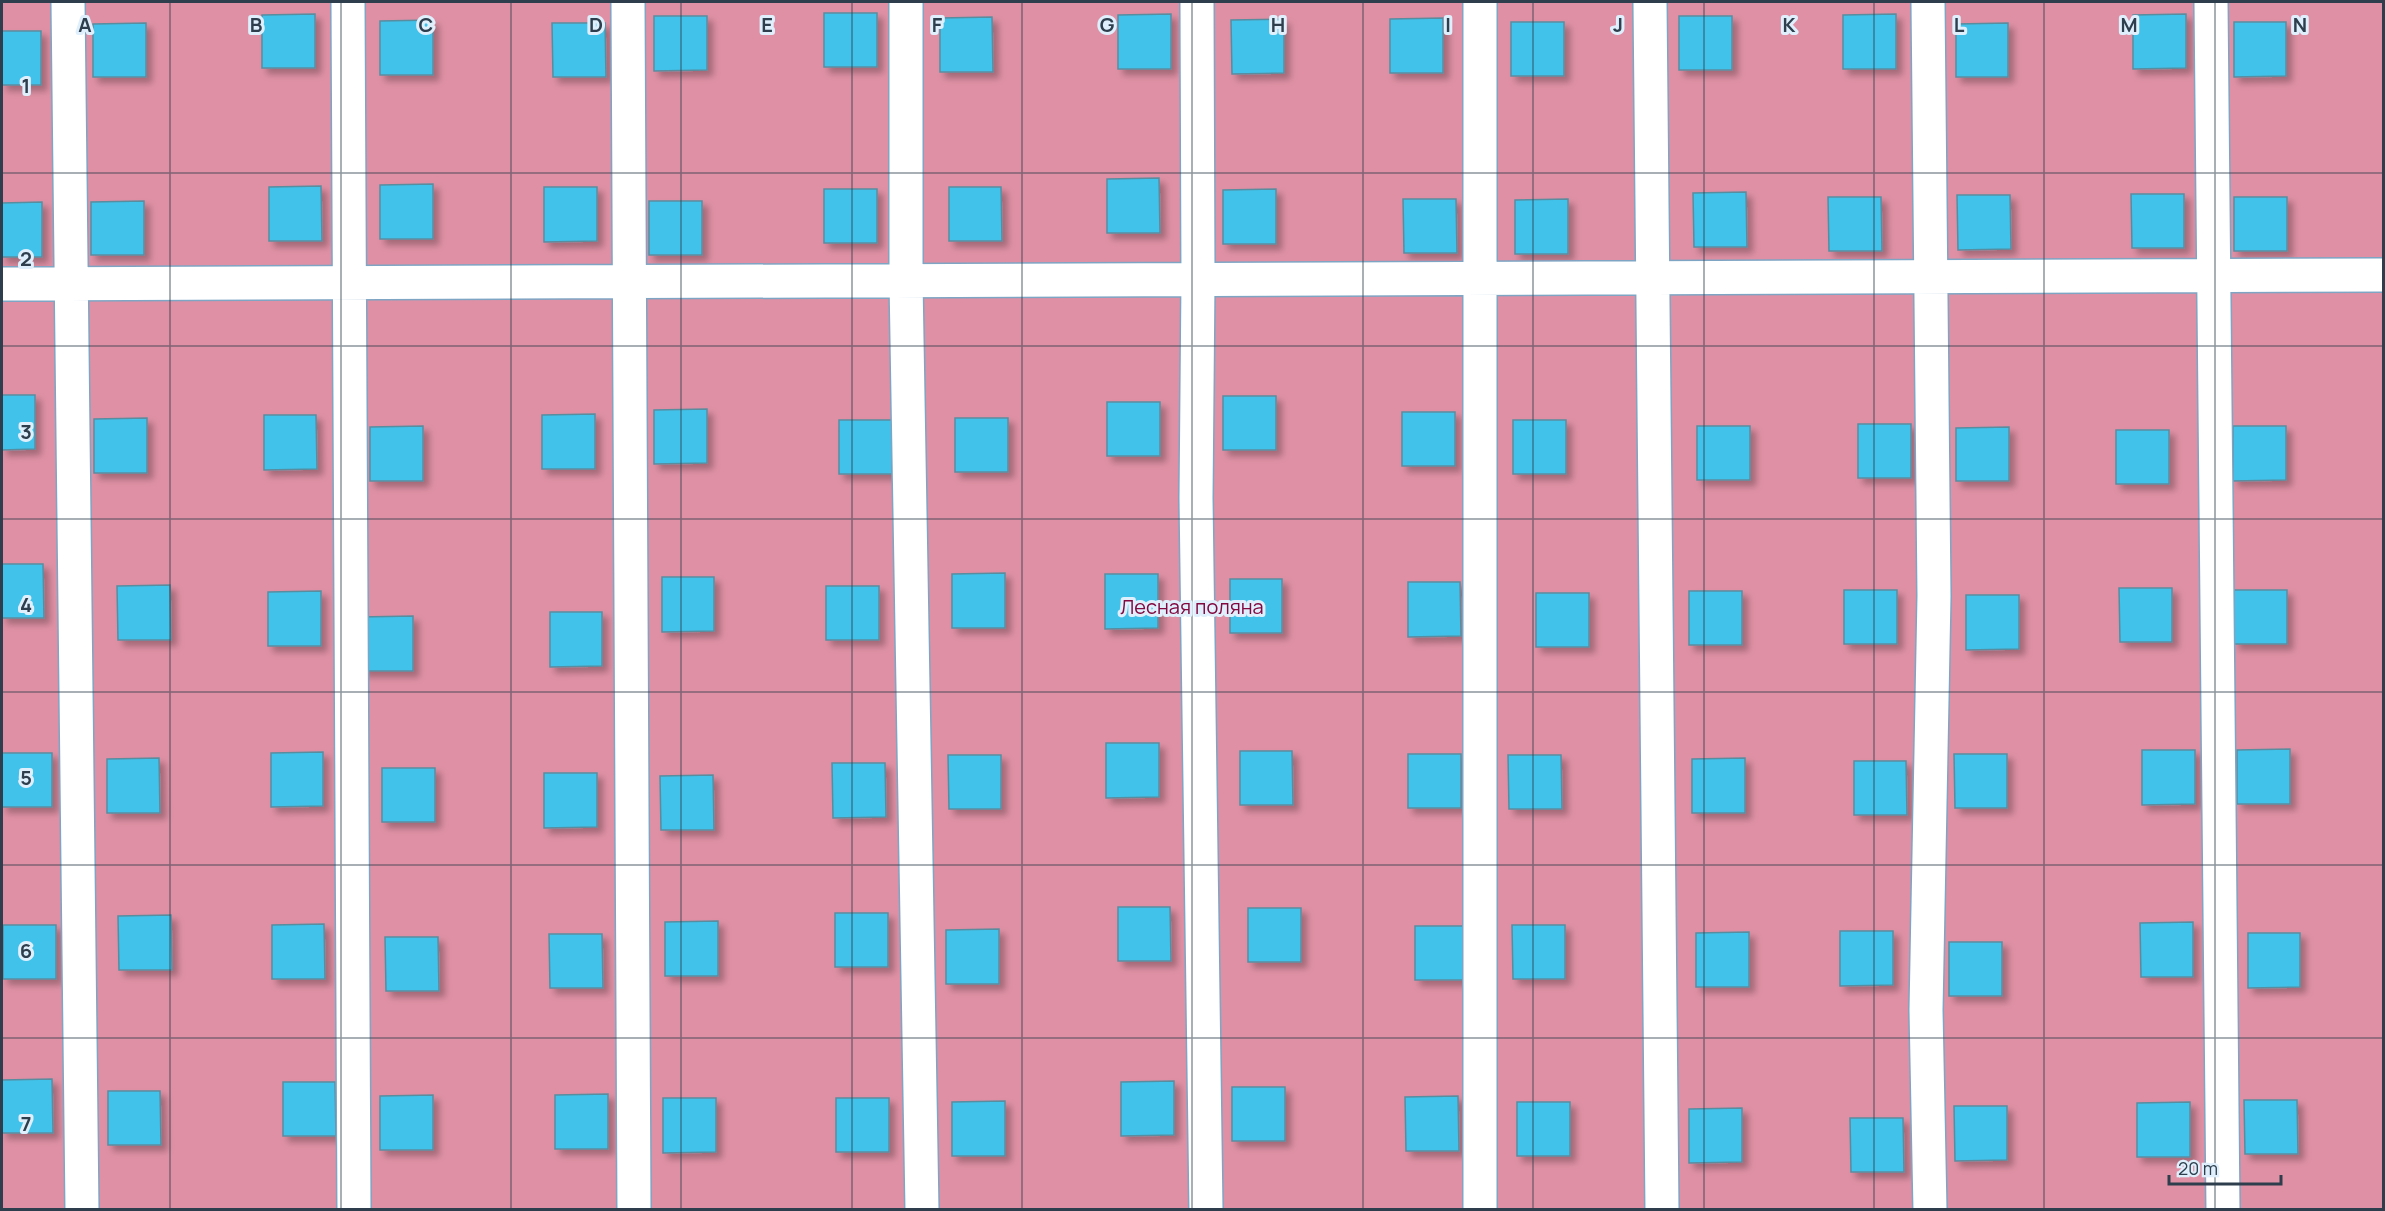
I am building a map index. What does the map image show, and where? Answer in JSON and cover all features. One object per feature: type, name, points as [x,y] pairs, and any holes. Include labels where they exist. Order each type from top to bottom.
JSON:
[{"type":"street","points":[[68,2],[82,1209]]},
{"type":"street","points":[[348,2],[354,1209]]},
{"type":"street","points":[[628,2],[634,1209]]},
{"type":"street","points":[[906,2],[906,281],[922,1209]]},
{"type":"street","points":[[1197,2],[1196,498],[1206,1209]]},
{"type":"street","points":[[1480,2],[1480,1209]]},
{"type":"street","points":[[1650,2],[1662,1209]]},
{"type":"street","points":[[1928,2],[1934,596],[1926,1010],[1930,1209]]},
{"type":"street","points":[[2211,2],[2223,1209]]},
{"type":"street","points":[[2,284],[2384,275]]},
{"type":"green space","name":"Лесная поляна","points":[[2,2],[2383,2],[2383,1209],[2,1209]]},
{"type":"building","points":[[824,13],[877,13],[877,67],[824,67]]},
{"type":"building","points":[[315,14],[315,68],[262,68],[262,15]]},
{"type":"building","points":[[1171,14],[1171,69],[1118,69],[1118,15]]},
{"type":"building","points":[[1896,14],[1896,69],[1843,69],[1843,15]]},
{"type":"building","points":[[2186,14],[2186,68],[2133,69],[2133,15]]},
{"type":"building","points":[[654,16],[707,16],[707,70],[654,71]]},
{"type":"building","points":[[1679,16],[1732,16],[1732,70],[1679,70]]},
{"type":"building","points":[[992,17],[993,72],[940,72],[940,18]]},
{"type":"building","points":[[1443,18],[1443,73],[1390,73],[1390,19]]},
{"type":"building","points":[[1284,19],[1284,73],[1232,74],[1231,20]]},
{"type":"building","points":[[433,20],[433,75],[380,75],[380,21]]},
{"type":"building","points":[[1511,22],[1564,22],[1564,76],[1511,76]]},
{"type":"building","points":[[2234,22],[2286,22],[2286,76],[2234,77]]},
{"type":"building","points":[[146,23],[146,77],[93,77],[93,24]]},
{"type":"building","points":[[552,23],[605,23],[606,77],[553,77]]},
{"type":"building","points":[[2008,23],[2008,77],[1956,77],[1956,24]]},
{"type":"building","points":[[2,31],[41,31],[41,85],[2,85]]},
{"type":"building","points":[[1159,178],[1160,233],[1107,233],[1107,179]]},
{"type":"building","points":[[433,184],[433,239],[380,239],[380,185]]},
{"type":"building","points":[[321,186],[322,241],[269,241],[269,187]]},
{"type":"building","points":[[544,187],[597,187],[597,241],[544,242]]},
{"type":"building","points":[[949,187],[1001,187],[1002,241],[949,241]]},
{"type":"building","points":[[824,189],[877,189],[877,243],[824,243]]},
{"type":"building","points":[[1276,189],[1276,244],[1223,244],[1223,190]]},
{"type":"building","points":[[1746,192],[1747,247],[1694,247],[1693,193]]},
{"type":"building","points":[[2131,194],[2184,194],[2184,248],[2132,248]]},
{"type":"building","points":[[1957,195],[2010,195],[2011,249],[1958,250]]},
{"type":"building","points":[[1828,197],[1881,197],[1882,251],[1829,251]]},
{"type":"building","points":[[2234,197],[2287,197],[2287,251],[2234,251]]},
{"type":"building","points":[[1403,199],[1456,199],[1457,253],[1404,253]]},
{"type":"building","points":[[1568,199],[1568,254],[1515,254],[1515,200]]},
{"type":"building","points":[[144,201],[144,255],[91,255],[91,202]]},
{"type":"building","points":[[649,201],[702,201],[702,255],[649,255]]},
{"type":"building","points":[[42,202],[42,257],[2,257],[2,203]]},
{"type":"building","points":[[2,395],[35,395],[35,449],[2,450]]},
{"type":"building","points":[[1223,396],[1276,396],[1276,450],[1223,450]]},
{"type":"building","points":[[1107,402],[1160,402],[1160,456],[1107,456]]},
{"type":"building","points":[[707,409],[707,463],[654,464],[654,410]]},
{"type":"building","points":[[1402,412],[1455,412],[1455,466],[1402,466]]},
{"type":"building","points":[[595,414],[595,469],[542,469],[542,415]]},
{"type":"building","points":[[264,415],[316,415],[317,469],[264,470]]},
{"type":"building","points":[[147,418],[147,473],[94,473],[94,419]]},
{"type":"building","points":[[955,418],[1008,418],[1008,472],[955,472]]},
{"type":"building","points":[[839,420],[892,420],[892,474],[839,474]]},
{"type":"building","points":[[1513,420],[1566,420],[1566,474],[1513,474]]},
{"type":"building","points":[[1858,424],[1911,424],[1911,478],[1858,478]]},
{"type":"building","points":[[423,426],[423,481],[370,481],[370,427]]},
{"type":"building","points":[[1697,426],[1750,426],[1750,480],[1697,480]]},
{"type":"building","points":[[2233,426],[2286,426],[2286,480],[2233,481]]},
{"type":"building","points":[[2009,427],[2009,481],[1956,481],[1956,428]]},
{"type":"building","points":[[2116,430],[2169,430],[2169,484],[2116,484]]},
{"type":"building","points":[[2,564],[43,564],[44,618],[2,618]]},
{"type":"building","points":[[1005,573],[1005,628],[952,628],[952,574]]},
{"type":"building","points":[[1105,574],[1158,574],[1158,628],[1105,629]]},
{"type":"building","points":[[662,577],[714,577],[714,631],[662,632]]},
{"type":"building","points":[[1230,579],[1282,579],[1282,633],[1230,633]]},
{"type":"building","points":[[1408,582],[1460,582],[1461,636],[1408,637]]},
{"type":"building","points":[[170,585],[171,640],[118,640],[117,586]]},
{"type":"building","points":[[826,586],[879,586],[879,640],[826,640]]},
{"type":"building","points":[[2119,588],[2172,588],[2172,642],[2120,642]]},
{"type":"building","points":[[1844,590],[1897,590],[1897,644],[1844,644]]},
{"type":"building","points":[[2234,590],[2287,590],[2287,644],[2234,644]]},
{"type":"building","points":[[321,591],[321,646],[268,646],[268,592]]},
{"type":"building","points":[[1689,591],[1742,591],[1742,645],[1689,645]]},
{"type":"building","points":[[1536,593],[1589,593],[1589,647],[1536,647]]},
{"type":"building","points":[[1966,595],[2019,595],[2019,649],[1966,650]]},
{"type":"building","points":[[550,612],[602,612],[602,666],[550,667]]},
{"type":"building","points":[[413,616],[413,671],[361,671],[360,617]]},
{"type":"building","points":[[1106,743],[1159,743],[1159,797],[1106,798]]},
{"type":"building","points":[[2290,749],[2290,804],[2237,804],[2237,750]]},
{"type":"building","points":[[2142,750],[2195,750],[2195,804],[2142,805]]},
{"type":"building","points":[[1240,751],[1292,751],[1293,805],[1240,805]]},
{"type":"building","points":[[323,752],[323,806],[271,807],[271,753]]},
{"type":"building","points":[[2,753],[52,753],[52,807],[2,807]]},
{"type":"building","points":[[1408,754],[1461,754],[1461,808],[1408,808]]},
{"type":"building","points":[[1954,754],[2007,754],[2007,808],[1955,808]]},
{"type":"building","points":[[948,755],[1001,755],[1001,809],[949,809]]},
{"type":"building","points":[[1508,755],[1561,755],[1562,809],[1509,809]]},
{"type":"building","points":[[159,758],[160,813],[107,813],[107,759]]},
{"type":"building","points":[[1745,758],[1745,813],[1692,813],[1692,759]]},
{"type":"building","points":[[1854,761],[1906,761],[1907,815],[1854,815]]},
{"type":"building","points":[[832,763],[885,763],[886,817],[833,818]]},
{"type":"building","points":[[382,768],[435,768],[435,822],[382,822]]},
{"type":"building","points":[[544,773],[597,773],[597,827],[544,828]]},
{"type":"building","points":[[713,775],[714,830],[661,830],[660,776]]},
{"type":"building","points":[[1118,907],[1170,907],[1171,961],[1118,961]]},
{"type":"building","points":[[1248,908],[1301,908],[1301,962],[1248,962]]},
{"type":"building","points":[[835,913],[888,913],[888,967],[835,967]]},
{"type":"building","points":[[171,915],[172,970],[119,970],[118,916]]},
{"type":"building","points":[[718,921],[718,976],[665,976],[665,922]]},
{"type":"building","points":[[2193,922],[2193,977],[2141,977],[2140,923]]},
{"type":"building","points":[[324,924],[325,979],[272,979],[272,925]]},
{"type":"building","points":[[3,925],[56,925],[56,979],[3,979]]},
{"type":"building","points":[[1512,925],[1565,925],[1565,979],[1513,979]]},
{"type":"building","points":[[1415,926],[1468,926],[1468,980],[1415,980]]},
{"type":"building","points":[[999,929],[999,984],[946,984],[946,930]]},
{"type":"building","points":[[1840,931],[1893,931],[1893,985],[1840,986]]},
{"type":"building","points":[[1749,932],[1749,987],[1696,987],[1696,933]]},
{"type":"building","points":[[2248,933],[2300,933],[2300,987],[2248,988]]},
{"type":"building","points":[[549,934],[602,934],[603,988],[550,988]]},
{"type":"building","points":[[385,937],[438,937],[439,991],[386,991]]},
{"type":"building","points":[[1949,942],[2002,942],[2002,996],[1949,996]]},
{"type":"building","points":[[52,1079],[53,1133],[2,1133],[2,1080]]},
{"type":"building","points":[[1174,1081],[1174,1135],[1121,1136],[1121,1082]]},
{"type":"building","points":[[283,1082],[335,1082],[336,1136],[283,1136]]},
{"type":"building","points":[[1232,1087],[1285,1087],[1285,1141],[1232,1141]]},
{"type":"building","points":[[108,1091],[160,1091],[161,1145],[108,1145]]},
{"type":"building","points":[[608,1094],[608,1149],[555,1149],[555,1095]]},
{"type":"building","points":[[433,1095],[433,1150],[380,1150],[380,1096]]},
{"type":"building","points":[[1458,1096],[1459,1151],[1406,1151],[1405,1097]]},
{"type":"building","points":[[663,1098],[716,1098],[716,1152],[663,1153]]},
{"type":"building","points":[[836,1098],[889,1098],[889,1152],[836,1152]]},
{"type":"building","points":[[2244,1100],[2297,1100],[2298,1154],[2245,1154]]},
{"type":"building","points":[[1005,1101],[1005,1156],[952,1156],[952,1102]]},
{"type":"building","points":[[1517,1102],[1570,1102],[1570,1156],[1517,1156]]},
{"type":"building","points":[[2190,1102],[2190,1157],[2137,1157],[2137,1103]]},
{"type":"building","points":[[1954,1106],[2007,1106],[2007,1160],[1955,1161]]},
{"type":"building","points":[[1742,1108],[1742,1162],[1689,1163],[1689,1109]]},
{"type":"building","points":[[1850,1118],[1903,1118],[1904,1172],[1851,1172]]}]
